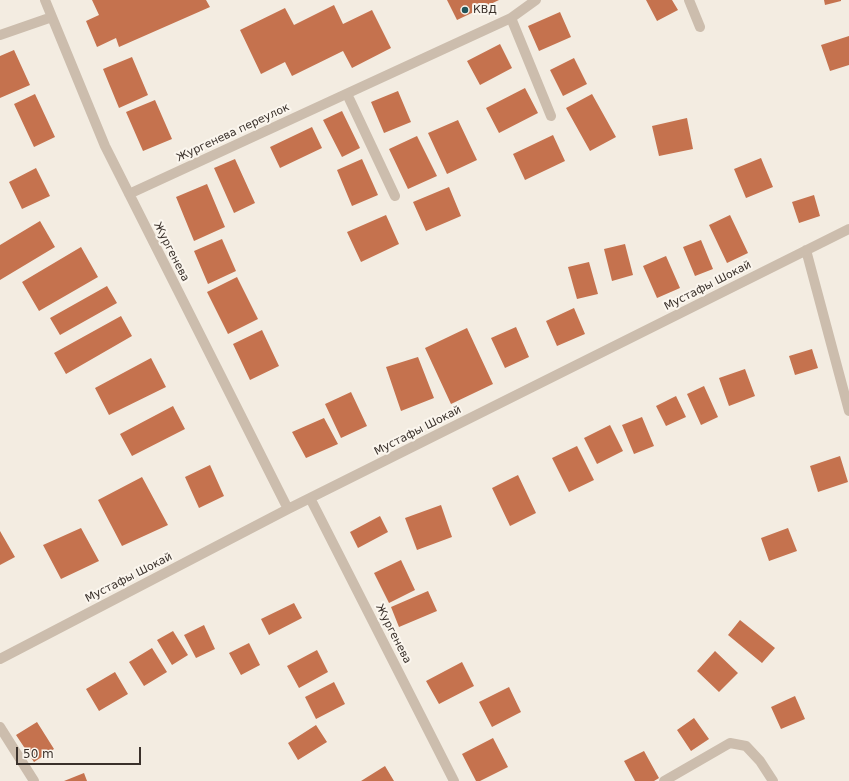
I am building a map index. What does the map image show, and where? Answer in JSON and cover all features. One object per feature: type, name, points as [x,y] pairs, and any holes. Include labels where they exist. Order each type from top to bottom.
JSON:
[{"type":"street","name":"Жургенева","points":[[45,0],[105,146],[288,509]]},
{"type":"street","name":"Жургенева переулок","points":[[129,194],[511,18],[536,0]]},
{"type":"street","points":[[689,0],[700,28]]},
{"type":"street","points":[[0,35],[52,17]]},
{"type":"street","points":[[511,18],[551,116]]},
{"type":"street","points":[[347,94],[395,196]]},
{"type":"street","name":"Мустафы Шокай","points":[[0,658],[288,509],[849,229]]},
{"type":"street","points":[[806,250],[849,411]]},
{"type":"street","name":"Жургенева","points":[[310,498],[454,781]]},
{"type":"street","points":[[0,728],[34,781]]},
{"type":"street","points":[[664,781],[730,743],[746,746],[760,761],[773,781]]},
{"type":"building","points":[[92,0],[206,0],[210,7],[119,47],[116,38],[97,47],[86,21],[99,15]]},
{"type":"building","name":"КВД","points":[[447,0],[499,0],[457,20]]},
{"type":"building","points":[[646,0],[672,0],[678,10],[657,21]]},
{"type":"building","points":[[824,0],[841,0],[841,1],[825,5]]},
{"type":"building","points":[[334,5],[343,24],[372,10],[391,48],[352,68],[343,51],[292,76],[285,62],[261,74],[240,30],[285,8],[294,25]]},
{"type":"building","points":[[560,12],[571,37],[539,51],[528,26]]},
{"type":"building","points":[[849,36],[849,65],[830,71],[821,45]]},
{"type":"building","points":[[500,44],[512,68],[480,85],[467,61]]},
{"type":"building","points":[[14,50],[30,85],[0,98],[0,56]]},
{"type":"building","points":[[132,57],[148,95],[119,108],[103,69]]},
{"type":"building","points":[[574,58],[587,84],[563,96],[550,70]]},
{"type":"building","points":[[525,88],[538,113],[499,133],[486,108]]},
{"type":"building","points":[[398,91],[411,122],[384,133],[371,102]]},
{"type":"building","points":[[35,94],[55,137],[34,147],[14,104]]},
{"type":"building","points":[[592,94],[616,137],[590,151],[566,108]]},
{"type":"building","points":[[155,100],[172,139],[143,151],[126,112]]},
{"type":"building","points":[[342,111],[360,148],[342,157],[323,120]]},
{"type":"building","points":[[687,118],[693,149],[659,156],[652,126]]},
{"type":"building","points":[[458,120],[477,160],[447,174],[428,133]]},
{"type":"building","points":[[312,127],[322,148],[280,168],[270,147]]},
{"type":"building","points":[[553,135],[565,161],[525,180],[513,154]]},
{"type":"building","points":[[417,136],[437,176],[408,189],[389,149]]},
{"type":"building","points":[[761,158],[773,187],[746,198],[734,169]]},
{"type":"building","points":[[235,159],[255,203],[234,213],[214,168]]},
{"type":"building","points":[[362,159],[378,195],[352,206],[337,170]]},
{"type":"building","points":[[36,168],[50,196],[22,209],[9,182]]},
{"type":"building","points":[[207,184],[225,227],[194,241],[176,197]]},
{"type":"building","points":[[449,187],[461,216],[426,231],[413,202]]},
{"type":"building","points":[[814,195],[820,216],[799,223],[792,202]]},
{"type":"building","points":[[386,215],[399,244],[361,262],[347,232]]},
{"type":"building","points":[[730,215],[748,253],[727,263],[709,225]]},
{"type":"building","points":[[40,221],[55,247],[0,280],[0,245]]},
{"type":"building","points":[[222,239],[236,271],[208,284],[194,251]]},
{"type":"building","points":[[701,240],[713,269],[695,276],[683,247]]},
{"type":"building","points":[[625,244],[633,275],[612,281],[604,249]]},
{"type":"building","points":[[81,247],[98,277],[39,311],[22,282]]},
{"type":"building","points":[[666,256],[680,288],[657,298],[643,266]]},
{"type":"building","points":[[589,262],[598,294],[577,299],[568,267]]},
{"type":"building","points":[[237,277],[258,319],[228,334],[207,292]]},
{"type":"building","points":[[107,286],[117,303],[60,335],[50,318]]},
{"type":"building","points":[[574,308],[585,334],[557,346],[546,321]]},
{"type":"building","points":[[121,316],[132,336],[66,374],[54,353]]},
{"type":"building","points":[[516,327],[529,357],[505,368],[491,338]]},
{"type":"building","points":[[467,328],[493,384],[451,404],[425,348]]},
{"type":"building","points":[[262,330],[279,366],[250,380],[233,344]]},
{"type":"building","points":[[812,349],[818,368],[795,375],[789,356]]},
{"type":"building","points":[[418,357],[434,398],[401,411],[386,367]]},
{"type":"building","points":[[151,358],[166,387],[109,415],[95,388]]},
{"type":"building","points":[[745,369],[755,396],[729,406],[719,378]]},
{"type":"building","points":[[704,386],[718,417],[701,425],[687,394]]},
{"type":"building","points":[[351,392],[367,426],[341,438],[325,404]]},
{"type":"building","points":[[676,396],[686,417],[666,426],[656,406]]},
{"type":"building","points":[[173,406],[185,429],[132,456],[120,434]]},
{"type":"building","points":[[642,417],[654,446],[634,454],[622,425]]},
{"type":"building","points":[[324,418],[338,444],[306,458],[292,432]]},
{"type":"building","points":[[610,425],[623,451],[597,464],[584,438]]},
{"type":"building","points":[[577,446],[594,480],[569,492],[552,458]]},
{"type":"building","points":[[840,456],[848,482],[818,492],[810,466]]},
{"type":"building","points":[[210,465],[224,496],[199,508],[185,477]]},
{"type":"building","points":[[518,475],[536,513],[510,526],[492,488]]},
{"type":"building","points":[[142,477],[168,525],[122,546],[98,500]]},
{"type":"building","points":[[441,505],[452,537],[417,550],[405,518]]},
{"type":"building","points":[[380,516],[388,532],[358,548],[350,532]]},
{"type":"building","points":[[81,528],[99,561],[61,579],[43,545]]},
{"type":"building","points":[[788,528],[797,551],[769,561],[761,538]]},
{"type":"building","points":[[0,531],[15,557],[0,565]]},
{"type":"building","points":[[401,560],[415,590],[389,603],[374,573]]},
{"type":"building","points":[[428,591],[437,611],[399,627],[391,607]]},
{"type":"building","points":[[294,603],[302,618],[269,635],[261,619]]},
{"type":"building","points":[[740,620],[775,648],[762,663],[728,635]]},
{"type":"building","points":[[204,625],[215,649],[196,658],[184,635]]},
{"type":"building","points":[[173,631],[188,655],[172,665],[157,640]]},
{"type":"building","points":[[249,643],[260,665],[241,675],[229,653]]},
{"type":"building","points":[[152,648],[167,672],[144,686],[129,662]]},
{"type":"building","points":[[317,650],[328,672],[299,688],[287,666]]},
{"type":"building","points":[[715,651],[738,673],[719,692],[697,671]]},
{"type":"building","points":[[462,662],[474,686],[439,704],[426,681]]},
{"type":"building","points":[[115,672],[128,694],[99,711],[86,689]]},
{"type":"building","points":[[334,682],[345,704],[316,719],[305,697]]},
{"type":"building","points":[[509,687],[521,712],[492,727],[479,702]]},
{"type":"building","points":[[795,696],[805,719],[781,729],[771,707]]},
{"type":"building","points":[[694,718],[709,739],[691,751],[677,730]]},
{"type":"building","points":[[37,722],[54,749],[34,762],[16,735]]},
{"type":"building","points":[[316,725],[327,742],[298,760],[288,743]]},
{"type":"building","points":[[493,738],[508,767],[480,781],[476,781],[462,754]]},
{"type":"building","points":[[644,751],[659,778],[654,781],[635,781],[624,761]]},
{"type":"building","points":[[385,766],[394,781],[361,781]]},
{"type":"building","points":[[84,773],[87,781],[64,781]]},
{"type":"place","name":"КВД","points":[[465,10]]}]
